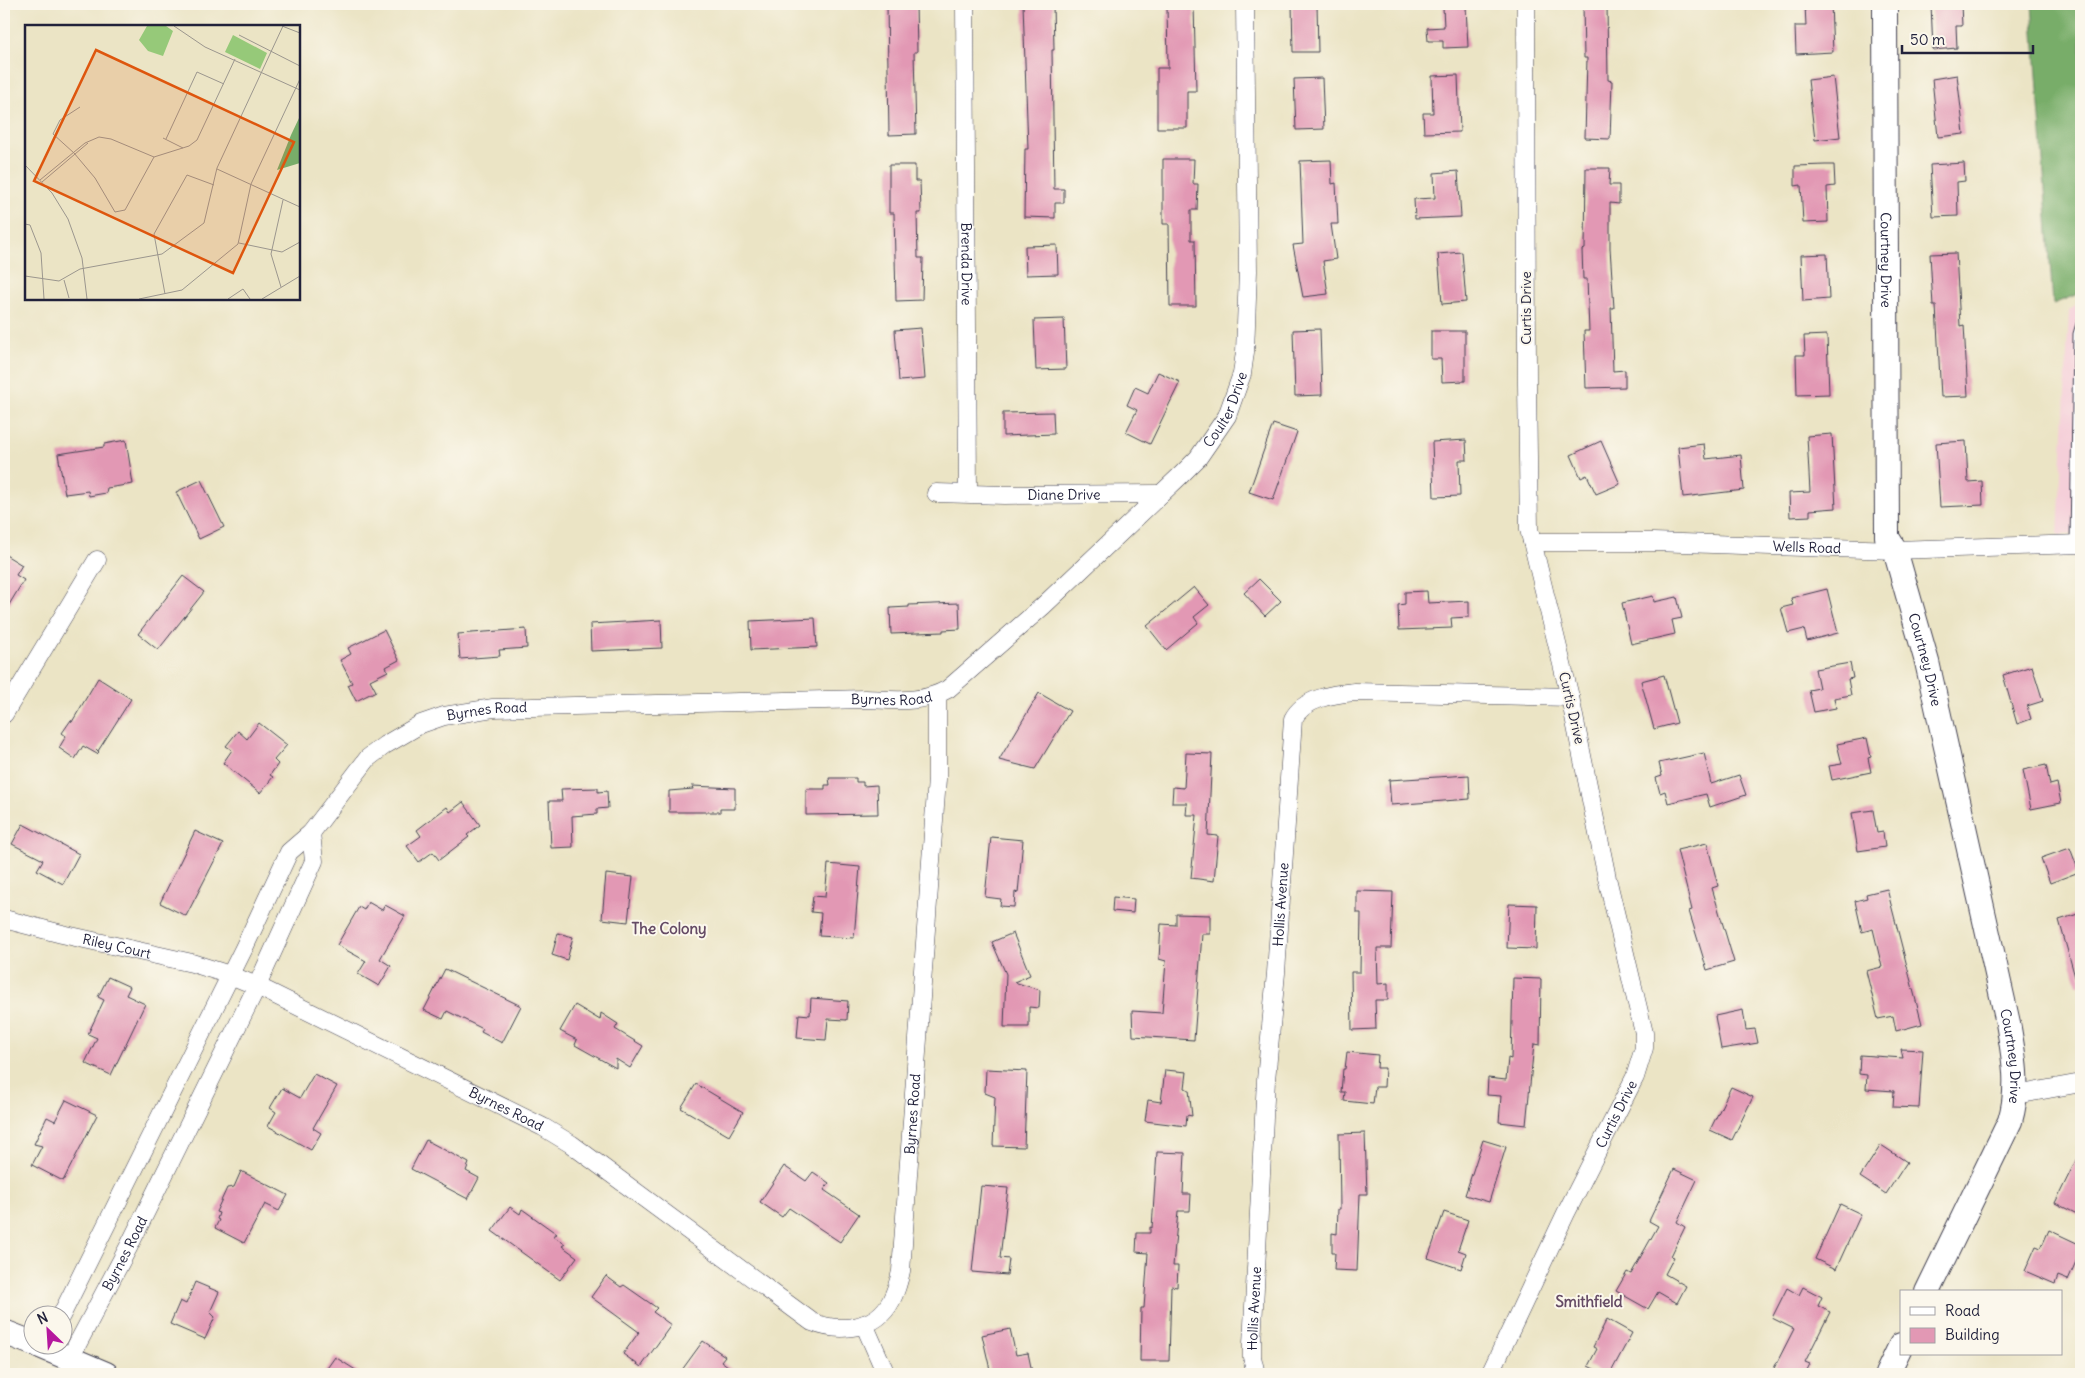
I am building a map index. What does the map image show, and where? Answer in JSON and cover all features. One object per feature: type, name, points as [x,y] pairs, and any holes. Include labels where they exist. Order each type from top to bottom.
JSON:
[{"type":"street","name":"Brenda Drive","points":[[965,4],[968,494]]},
{"type":"street","name":"Coulter Drive","points":[[937,695],[948,689],[1043,606],[1198,458],[1214,438],[1227,416],[1242,374],[1245,352],[1248,271],[1245,4]]},
{"type":"street","name":"Curtis Drive","points":[[1490,1374],[1566,1214],[1635,1077],[1644,1048],[1644,1033],[1607,878],[1570,697],[1529,528],[1526,4]]},
{"type":"street","name":"Courtney Drive","points":[[1885,4],[1887,536],[1895,550],[1928,662],[2008,1023],[2016,1072],[2016,1095],[2010,1120],[1928,1290]]},
{"type":"street","points":[[936,493],[968,494]]},
{"type":"street","name":"Diane Drive","points":[[968,494],[1160,494]]},
{"type":"street","name":"Wells Road","points":[[1532,542],[1653,542],[1895,550],[2078,544]]},
{"type":"street","points":[[4,714],[97,560]]},
{"type":"street","name":"Hollis Avenue","points":[[1256,1374],[1252,1357],[1252,1344],[1261,1168],[1293,719],[1300,708],[1324,697],[1355,692],[1570,697]]},
{"type":"street","name":"Byrnes Road","points":[[67,1306],[289,852],[311,833],[368,758],[402,733],[444,716],[493,708],[865,699],[912,701],[937,695],[937,779],[901,1271],[891,1302],[876,1317],[864,1324],[838,1329],[812,1322],[557,1135],[513,1111],[257,986],[230,975]]},
{"type":"street","name":"Byrnes Road","points":[[70,1358],[129,1246],[257,986],[314,861],[311,833]]},
{"type":"street","name":"Riley Court","points":[[4,919],[192,963],[230,975]]},
{"type":"street","points":[[2016,1095],[2081,1082]]},
{"type":"street","points":[[864,1324],[886,1374]]},
{"type":"street","points":[[4,1332],[22,1338]]},
{"type":"street","points":[[1887,1374],[1900,1347]]},
{"type":"street","points":[[66,1356],[106,1374]]},
{"type":"lane","points":[[2078,544],[2078,334],[2081,324]]},
{"type":"shaded area","points":[[2081,301],[2081,534],[2058,535],[2069,311]]},
{"type":"green space","points":[[2032,4],[2081,4],[2081,293],[2053,304]]},
{"type":"building","points":[[887,4],[916,4],[917,52],[914,52],[916,134],[889,135]]},
{"type":"building","points":[[1023,4],[1053,4],[1054,189],[1064,189],[1064,203],[1055,203],[1055,218],[1024,217],[1025,149],[1028,149]]},
{"type":"building","points":[[1167,4],[1194,4],[1196,91],[1187,91],[1187,128],[1157,128],[1157,68],[1168,68]]},
{"type":"building","points":[[1292,4],[1317,4],[1318,52],[1293,52]]},
{"type":"building","points":[[1583,4],[1607,4],[1608,80],[1612,81],[1610,139],[1585,138],[1587,58],[1584,58]]},
{"type":"building","points":[[1805,4],[1831,4],[1833,52],[1796,54],[1795,26],[1806,26]]},
{"type":"building","points":[[1931,4],[1961,4],[1962,26],[1956,26],[1957,48],[1933,50]]},
{"type":"building","points":[[1466,6],[1468,47],[1443,48],[1443,41],[1428,41],[1427,28],[1444,27],[1443,7]]},
{"type":"building","points":[[1458,75],[1460,132],[1424,133],[1423,113],[1433,113],[1432,76]]},
{"type":"building","points":[[1957,75],[1964,134],[1938,137],[1932,79]]},
{"type":"building","points":[[1833,77],[1840,137],[1815,140],[1808,80]]},
{"type":"building","points":[[1322,78],[1324,129],[1296,130],[1294,79]]},
{"type":"building","points":[[1163,159],[1194,159],[1193,184],[1198,184],[1197,210],[1191,210],[1191,240],[1195,240],[1196,306],[1170,306],[1169,224],[1163,224]]},
{"type":"building","points":[[1331,160],[1332,184],[1336,183],[1338,224],[1331,224],[1336,259],[1323,261],[1328,294],[1303,297],[1293,245],[1303,244],[1300,161]]},
{"type":"building","points":[[1964,163],[1965,181],[1957,182],[1958,216],[1933,217],[1930,165]]},
{"type":"building","points":[[889,165],[915,165],[915,181],[920,181],[921,213],[917,213],[918,258],[923,258],[922,300],[896,301],[894,213],[889,213]]},
{"type":"building","points":[[1834,165],[1835,186],[1827,187],[1828,222],[1803,223],[1801,185],[1795,186],[1795,166]]},
{"type":"building","points":[[1586,168],[1610,168],[1609,185],[1619,185],[1619,204],[1610,203],[1610,248],[1614,308],[1611,308],[1613,371],[1625,370],[1625,387],[1586,388],[1584,331],[1589,331],[1587,279],[1583,279],[1582,250],[1585,249]]},
{"type":"building","points":[[1458,171],[1461,217],[1415,219],[1414,199],[1435,198],[1434,173]]},
{"type":"building","points":[[1057,245],[1058,274],[1026,275],[1025,246]]},
{"type":"building","points":[[1462,252],[1466,302],[1442,304],[1438,254]]},
{"type":"building","points":[[1956,253],[1960,326],[1964,325],[1968,396],[1941,397],[1936,306],[1933,306],[1930,254]]},
{"type":"building","points":[[1827,254],[1829,299],[1803,301],[1801,255]]},
{"type":"building","points":[[1064,319],[1066,369],[1036,370],[1034,320]]},
{"type":"building","points":[[921,328],[925,379],[899,381],[895,330]]},
{"type":"building","points":[[1320,329],[1322,395],[1295,396],[1293,330]]},
{"type":"building","points":[[1431,331],[1465,331],[1465,381],[1442,382],[1441,359],[1431,359]]},
{"type":"building","points":[[1827,335],[1829,394],[1797,395],[1796,355],[1805,355],[1804,336]]},
{"type":"building","points":[[1158,372],[1180,382],[1150,444],[1126,432],[1137,410],[1127,405],[1135,387],[1148,393]]},
{"type":"building","points":[[1053,412],[1054,434],[1003,436],[1003,413]]},
{"type":"building","points":[[1273,424],[1297,432],[1273,500],[1249,492]]},
{"type":"building","points":[[1832,434],[1836,508],[1810,510],[1810,516],[1790,517],[1789,493],[1810,492],[1807,436]]},
{"type":"building","points":[[126,440],[133,484],[107,488],[106,493],[89,496],[88,491],[65,494],[58,454],[104,447],[104,444]]},
{"type":"building","points":[[1466,440],[1467,460],[1459,460],[1460,496],[1434,497],[1432,442]]},
{"type":"building","points":[[1601,441],[1620,484],[1596,494],[1587,475],[1581,478],[1571,455]]},
{"type":"building","points":[[1966,441],[1968,482],[1982,481],[1983,505],[1940,507],[1936,443]]},
{"type":"building","points":[[1704,444],[1706,459],[1741,455],[1744,490],[1683,497],[1678,447]]},
{"type":"building","points":[[201,480],[224,527],[199,539],[176,492]]},
{"type":"building","points":[[4,554],[22,565],[16,575],[24,580],[4,613]]},
{"type":"building","points":[[183,576],[204,592],[158,650],[138,634]]},
{"type":"building","points":[[1259,579],[1281,601],[1265,616],[1244,593]]},
{"type":"building","points":[[1194,587],[1209,605],[1194,617],[1198,623],[1166,650],[1147,626]]},
{"type":"building","points":[[1827,589],[1838,633],[1807,641],[1804,629],[1788,633],[1781,608],[1793,605],[1791,598]]},
{"type":"building","points":[[1427,591],[1428,603],[1469,601],[1469,617],[1451,618],[1452,628],[1399,630],[1398,605],[1405,604],[1405,592]]},
{"type":"building","points":[[1653,596],[1654,602],[1677,597],[1682,618],[1672,620],[1675,634],[1631,644],[1622,603]]},
{"type":"building","points":[[959,603],[960,629],[943,630],[943,632],[891,634],[890,608],[909,607],[909,605]]},
{"type":"building","points":[[815,618],[817,647],[751,650],[750,621]]},
{"type":"building","points":[[661,620],[662,648],[591,651],[590,624]]},
{"type":"building","points":[[526,629],[527,648],[499,650],[500,656],[460,659],[458,634]]},
{"type":"building","points":[[384,630],[399,660],[386,667],[388,671],[370,680],[376,691],[356,701],[348,685],[352,683],[340,660],[351,654],[348,648]]},
{"type":"building","points":[[1850,663],[1853,678],[1848,679],[1851,695],[1834,698],[1836,708],[1814,712],[1809,690],[1819,688],[1815,669]]},
{"type":"building","points":[[2032,666],[2043,701],[2027,706],[2031,719],[2017,724],[2003,675]]},
{"type":"building","points":[[1664,675],[1677,723],[1654,729],[1641,681]]},
{"type":"building","points":[[98,678],[131,699],[97,754],[83,746],[75,759],[59,748],[66,736],[62,733],[71,720],[72,722]]},
{"type":"building","points":[[1039,693],[1070,711],[1035,769],[999,760]]},
{"type":"building","points":[[259,723],[287,745],[274,760],[278,764],[270,775],[273,777],[260,793],[223,763],[232,750],[226,746],[238,731],[247,739]]},
{"type":"building","points":[[1867,738],[1871,757],[1868,758],[1871,772],[1832,780],[1829,766],[1842,764],[1837,744]]},
{"type":"building","points":[[1186,753],[1212,754],[1208,835],[1218,836],[1214,881],[1191,878],[1197,815],[1186,815],[1187,803],[1172,803],[1173,787],[1184,788]]},
{"type":"building","points":[[1704,753],[1711,784],[1739,775],[1746,795],[1710,807],[1706,794],[1668,803],[1665,791],[1660,793],[1656,778],[1662,776],[1659,763]]},
{"type":"building","points":[[2046,765],[2050,785],[2057,783],[2061,803],[2031,809],[2023,770]]},
{"type":"building","points":[[1469,775],[1470,799],[1391,805],[1389,780]]},
{"type":"building","points":[[829,778],[856,778],[856,782],[863,782],[863,786],[877,785],[878,814],[806,815],[806,789],[825,789],[825,785],[830,785]]},
{"type":"building","points":[[692,786],[735,788],[735,809],[720,809],[720,812],[669,812],[669,791],[693,789]]},
{"type":"building","points":[[598,788],[598,792],[607,791],[608,808],[597,809],[597,814],[572,816],[573,847],[551,848],[549,801],[562,801],[561,789]]},
{"type":"building","points":[[463,802],[480,825],[467,835],[469,837],[439,860],[433,852],[419,862],[407,846],[421,836],[417,830],[447,807],[450,812]]},
{"type":"building","points":[[1873,810],[1877,833],[1883,832],[1885,847],[1858,851],[1852,813]]},
{"type":"building","points":[[23,824],[79,854],[63,884],[37,870],[43,860],[12,844]]},
{"type":"building","points":[[195,831],[223,844],[186,916],[160,903]]},
{"type":"building","points":[[991,837],[1023,840],[1018,893],[1015,892],[1014,907],[1000,906],[1001,899],[985,897]]},
{"type":"building","points":[[1707,843],[1718,886],[1712,888],[1734,962],[1707,970],[1689,911],[1692,910],[1677,850]]},
{"type":"building","points":[[2070,848],[2079,872],[2050,883],[2041,858]]},
{"type":"building","points":[[828,864],[860,867],[854,938],[819,936],[821,913],[811,912],[813,896],[825,897]]},
{"type":"building","points":[[606,874],[633,877],[628,922],[602,919]]},
{"type":"building","points":[[1887,889],[1922,1024],[1896,1031],[1893,1016],[1878,1019],[1866,971],[1882,967],[1873,929],[1862,932],[1855,901],[1867,898],[1866,894]]},
{"type":"building","points":[[1357,891],[1393,892],[1391,948],[1377,948],[1378,984],[1388,983],[1388,1000],[1375,1000],[1376,1029],[1352,1030],[1351,972],[1360,972],[1361,913],[1357,913]]},
{"type":"building","points":[[1113,897],[1134,899],[1133,913],[1112,911]]},
{"type":"building","points":[[368,902],[382,910],[385,905],[405,916],[380,959],[391,966],[379,986],[358,974],[366,961],[337,945],[359,907],[364,910]]},
{"type":"building","points":[[1509,904],[1537,905],[1536,949],[1507,948]]},
{"type":"building","points":[[2081,913],[2081,984],[2077,984],[2059,920]]},
{"type":"building","points":[[1176,914],[1210,915],[1210,934],[1202,934],[1194,1040],[1133,1036],[1132,1011],[1162,1013],[1166,961],[1159,959],[1161,924],[1176,925]]},
{"type":"building","points":[[558,933],[573,937],[567,960],[552,955]]},
{"type":"building","points":[[1013,933],[1030,975],[1014,982],[1040,990],[1039,1008],[1029,1007],[1029,1027],[1004,1027],[1006,974],[992,942]]},
{"type":"building","points":[[445,969],[521,1006],[502,1043],[481,1032],[483,1029],[447,1011],[443,1019],[424,1010]]},
{"type":"building","points":[[108,977],[130,987],[126,995],[145,1004],[111,1075],[85,1063],[97,1038],[88,1034],[104,1000],[98,997]]},
{"type":"building","points":[[1513,978],[1541,979],[1540,1045],[1534,1044],[1526,1125],[1499,1122],[1501,1096],[1487,1095],[1488,1078],[1506,1080],[1508,1058],[1511,1059]]},
{"type":"building","points":[[811,998],[848,1001],[847,1020],[828,1019],[826,1040],[797,1038],[799,1014],[810,1015]]},
{"type":"building","points":[[575,1005],[600,1020],[601,1013],[618,1024],[615,1029],[643,1046],[630,1068],[616,1059],[616,1068],[575,1045],[577,1040],[560,1031]]},
{"type":"building","points":[[1743,1010],[1746,1030],[1755,1029],[1758,1043],[1721,1049],[1715,1016]]},
{"type":"building","points":[[1901,1049],[1923,1050],[1919,1108],[1893,1107],[1894,1091],[1866,1089],[1867,1075],[1859,1074],[1860,1055],[1903,1058]]},
{"type":"building","points":[[1347,1052],[1378,1055],[1377,1068],[1385,1068],[1384,1087],[1375,1087],[1373,1104],[1344,1101],[1345,1092],[1341,1092]]},
{"type":"building","points":[[986,1069],[1027,1071],[1024,1147],[993,1146],[995,1097],[985,1093]]},
{"type":"building","points":[[1165,1070],[1187,1072],[1185,1088],[1189,1090],[1192,1116],[1187,1115],[1186,1126],[1145,1121],[1148,1100],[1161,1102]]},
{"type":"building","points":[[314,1074],[337,1086],[313,1128],[321,1133],[311,1150],[268,1126],[276,1112],[270,1108],[282,1088],[300,1098]]},
{"type":"building","points":[[696,1084],[743,1112],[729,1136],[681,1108]]},
{"type":"building","points":[[1731,1087],[1753,1097],[1732,1140],[1710,1130]]},
{"type":"building","points":[[66,1100],[97,1115],[63,1181],[32,1165],[42,1146],[34,1144],[47,1117],[55,1121]]},
{"type":"building","points":[[1365,1133],[1367,1194],[1360,1194],[1357,1271],[1334,1270],[1335,1253],[1332,1253],[1332,1233],[1337,1234],[1338,1209],[1340,1209],[1339,1134]]},
{"type":"building","points":[[426,1140],[469,1163],[466,1171],[479,1178],[468,1199],[411,1169]]},
{"type":"building","points":[[1483,1140],[1506,1147],[1489,1202],[1465,1195]]},
{"type":"building","points":[[1881,1145],[1907,1162],[1886,1194],[1860,1177]]},
{"type":"building","points":[[2081,1150],[2081,1216],[2055,1203]]},
{"type":"building","points":[[1157,1152],[1185,1153],[1183,1194],[1191,1194],[1190,1211],[1178,1211],[1173,1266],[1178,1266],[1177,1287],[1171,1286],[1169,1361],[1140,1361],[1141,1308],[1144,1308],[1148,1253],[1136,1252],[1137,1233],[1150,1233],[1150,1227],[1152,1228]]},
{"type":"building","points":[[784,1166],[806,1181],[813,1172],[829,1183],[824,1190],[859,1214],[840,1242],[789,1208],[782,1217],[760,1202]]},
{"type":"building","points":[[1674,1169],[1697,1180],[1677,1222],[1685,1227],[1671,1256],[1674,1257],[1665,1274],[1686,1286],[1677,1303],[1658,1292],[1648,1309],[1616,1291],[1627,1272],[1631,1274],[1658,1226],[1649,1221]]},
{"type":"building","points":[[241,1171],[288,1195],[279,1211],[265,1204],[244,1243],[215,1228],[219,1220],[217,1219],[219,1213],[216,1212],[227,1188],[234,1187]]},
{"type":"building","points":[[981,1186],[1008,1188],[1000,1258],[1009,1259],[1007,1275],[972,1272]]},
{"type":"building","points":[[1840,1204],[1861,1214],[1836,1269],[1815,1259]]},
{"type":"building","points":[[510,1207],[520,1214],[522,1209],[557,1234],[553,1236],[565,1244],[562,1246],[577,1257],[560,1280],[492,1231]]},
{"type":"building","points":[[1444,1212],[1468,1220],[1458,1250],[1466,1253],[1461,1269],[1428,1258]]},
{"type":"building","points":[[2049,1230],[2081,1245],[2081,1250],[2068,1280],[2058,1276],[2055,1284],[2025,1271],[2036,1246],[2041,1248]]},
{"type":"building","points":[[606,1276],[621,1287],[624,1285],[657,1308],[653,1312],[671,1325],[641,1367],[623,1354],[639,1332],[591,1297]]},
{"type":"building","points":[[195,1282],[219,1292],[210,1312],[215,1317],[205,1339],[170,1324],[180,1301],[186,1304]]},
{"type":"building","points":[[1803,1287],[1822,1297],[1818,1306],[1830,1312],[1805,1362],[1810,1364],[1805,1374],[1771,1374],[1794,1329],[1772,1318],[1787,1288],[1799,1295]]},
{"type":"building","points":[[1607,1319],[1632,1333],[1610,1374],[1604,1374],[1588,1366],[1597,1349],[1593,1347]]},
{"type":"building","points":[[1010,1329],[1016,1355],[1028,1353],[1032,1372],[991,1374],[982,1335]]},
{"type":"building","points":[[703,1341],[725,1356],[721,1361],[739,1374],[679,1374]]},
{"type":"building","points":[[335,1357],[362,1374],[323,1374]]},
{"type":"district","name":"The Colony","points":[[669,928]]},
{"type":"district","name":"Smithfield","points":[[1589,1301]]}]
